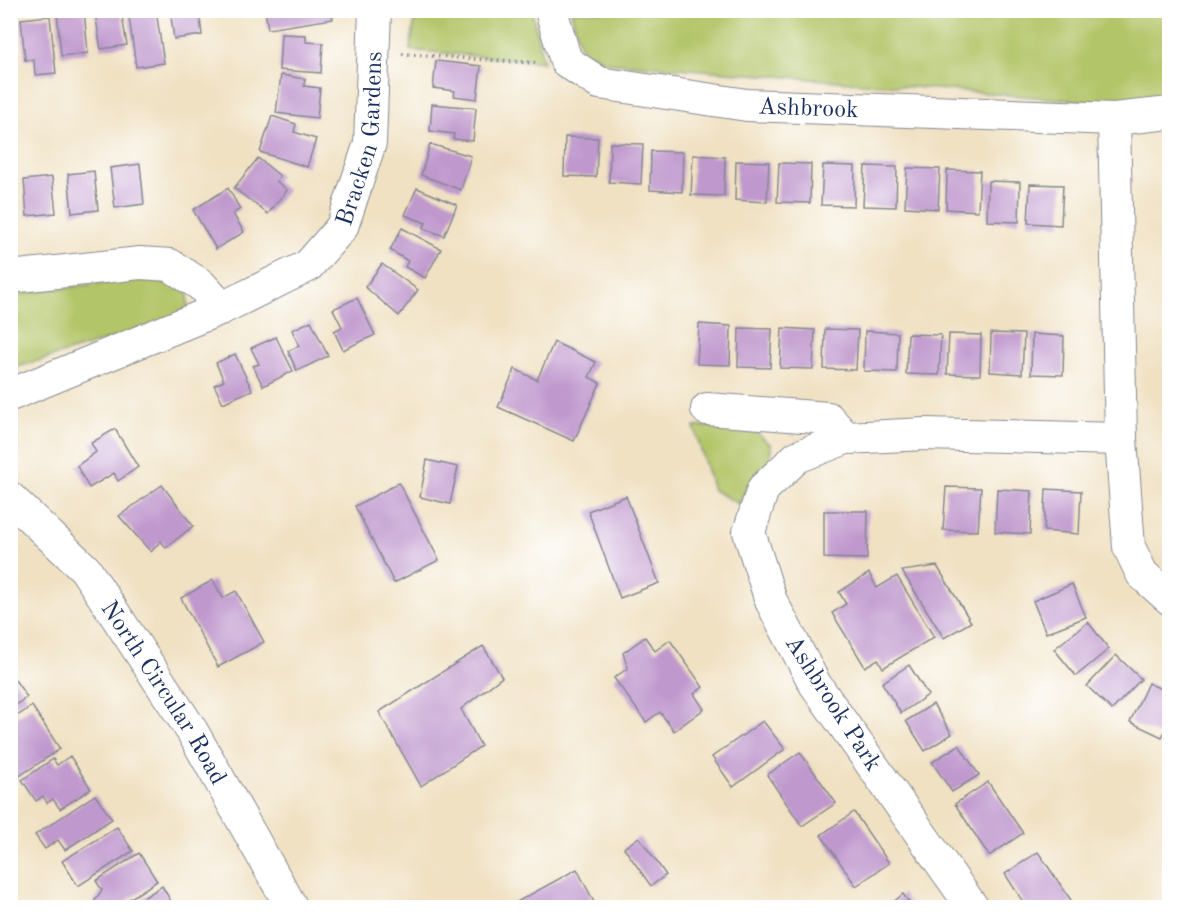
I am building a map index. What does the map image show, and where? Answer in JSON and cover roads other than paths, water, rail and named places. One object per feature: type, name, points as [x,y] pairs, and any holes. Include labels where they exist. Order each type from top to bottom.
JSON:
[{"type":"street","name":"Bracken Gardens","points":[[10,395],[222,308],[308,266],[342,227],[370,143],[375,10]]},
{"type":"street","name":"Ashbrook","points":[[550,10],[566,61],[599,83],[747,105],[1114,119],[1170,113]]},
{"type":"street","points":[[1114,119],[1121,440],[1130,547],[1142,574],[1170,599]]},
{"type":"street","points":[[10,278],[140,263],[170,265],[201,285],[222,308]]},
{"type":"street","points":[[707,409],[828,418],[846,438]]},
{"type":"street","points":[[764,413],[797,457]]},
{"type":"street","name":"Ashbrook Park","points":[[973,908],[815,684],[771,602],[749,532],[763,489],[797,457],[846,438],[925,434],[1121,440]]},
{"type":"street","name":"North Circular Road","points":[[10,498],[85,569],[192,731],[292,908]]}]
